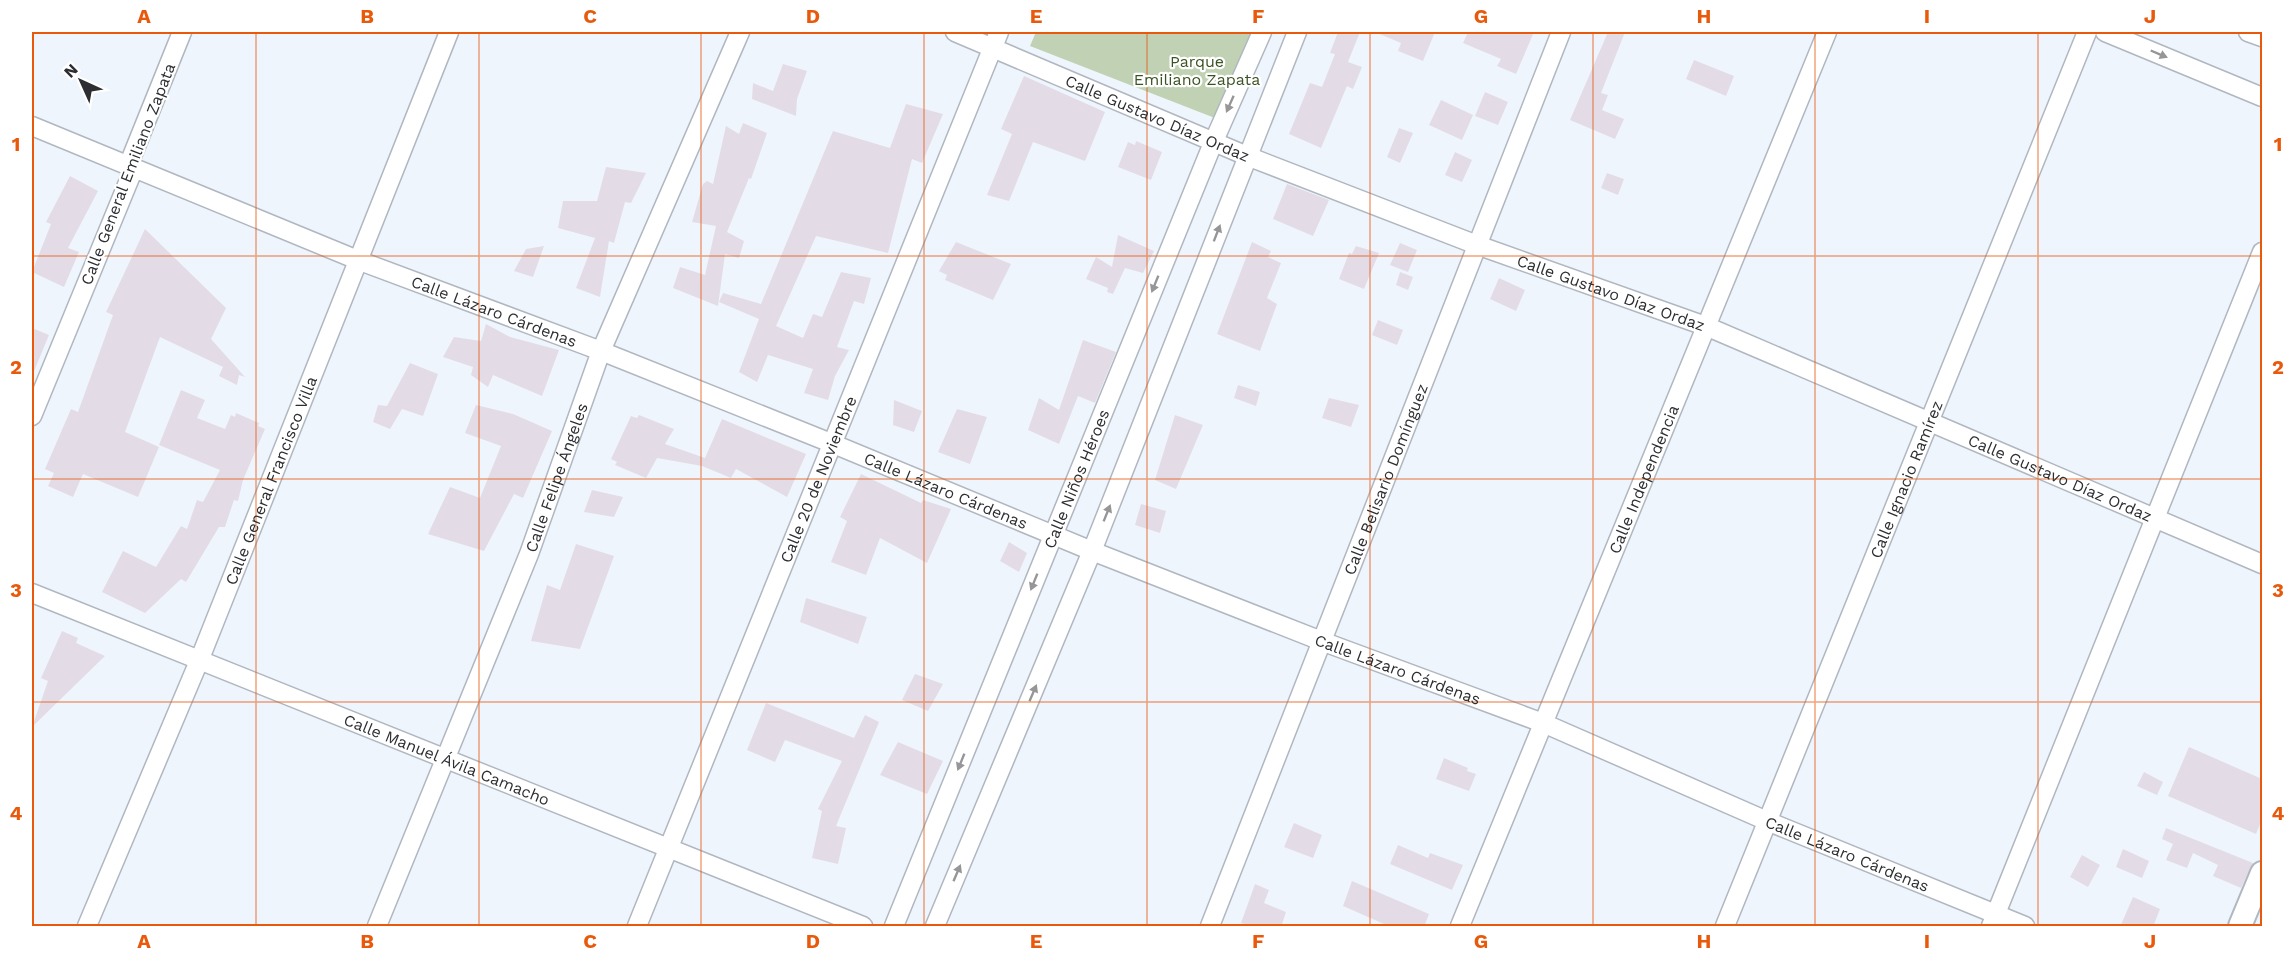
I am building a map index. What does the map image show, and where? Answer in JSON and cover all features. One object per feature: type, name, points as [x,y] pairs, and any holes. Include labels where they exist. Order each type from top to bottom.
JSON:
[{"type":"main road","points":[[2240,927],[2262,873]]},
{"type":"street","name":"Calle General Emiliano Zapata","points":[[32,416],[134,168],[128,166],[182,32]]},
{"type":"street","name":"Calle General Francisco Villa","points":[[87,927],[199,662],[449,32]]},
{"type":"street","name":"Calle Felipe Ángeles","points":[[377,927],[529,554],[601,351],[740,32]]},
{"type":"street","name":"Calle Gustavo Díaz Ordaz","points":[[955,32],[995,39],[1247,156],[1477,245],[1708,327],[1927,423],[2155,516],[2262,564]]},
{"type":"street","name":"Calle Niños Héroes","points":[[894,927],[1213,142],[1262,32]]},
{"type":"street","points":[[935,927],[1092,552],[1297,32]]},
{"type":"street","name":"Calle Belisario Domínguez","points":[[1210,927],[1324,642],[1561,32]]},
{"type":"street","name":"Calle Independencia","points":[[1460,927],[1708,327],[1827,32]]},
{"type":"street","name":"Calle Ignacio Ramírez","points":[[1725,927],[2087,32]]},
{"type":"street","points":[[2104,32],[2262,97]]},
{"type":"street","points":[[2248,32],[2262,37]]},
{"type":"street","name":"Calle 20 de Noviembre","points":[[637,927],[995,39]]},
{"type":"street","name":"Calle Lázaro Cárdenas","points":[[32,126],[360,261],[601,351],[831,443],[1092,552],[1324,642],[1543,723],[1994,920],[2025,927]]},
{"type":"street","points":[[1994,920],[2262,252]]},
{"type":"street","name":"Calle Manuel Ávila Camacho","points":[[32,593],[863,927]]},
{"type":"green space","name":"Parque Emiliano Zapata","points":[[1036,32],[1256,32],[1220,120],[1030,46]]},
{"type":"building","points":[[1338,32],[1360,32],[1348,62],[1362,67],[1353,89],[1347,86],[1321,148],[1289,134],[1310,83],[1322,87],[1335,54],[1330,53]]},
{"type":"building","points":[[1375,32],[1435,32],[1423,61],[1398,51],[1401,43]]},
{"type":"building","points":[[1468,32],[1534,32],[1516,74],[1497,66],[1501,59],[1463,43]]},
{"type":"building","points":[[1608,32],[1625,32],[1601,93],[1608,95],[1602,110],[1624,119],[1615,139],[1570,120]]},
{"type":"building","points":[[1694,60],[1734,76],[1726,96],[1686,79]]},
{"type":"building","points":[[783,64],[807,71],[797,99],[796,116],[752,99],[753,83],[773,91]]},
{"type":"building","points":[[1024,76],[1105,112],[1085,161],[1033,142],[1009,201],[987,195],[1012,134],[1001,129]]},
{"type":"building","points":[[1485,92],[1508,102],[1498,125],[1475,116]]},
{"type":"building","points":[[1441,100],[1473,115],[1462,140],[1429,125]]},
{"type":"building","points":[[906,104],[943,114],[922,163],[912,159],[888,253],[816,236],[776,326],[803,338],[813,314],[822,317],[841,272],[871,278],[864,304],[854,301],[837,347],[849,350],[835,376],[828,400],[804,393],[813,369],[768,355],[757,382],[739,372],[759,319],[719,302],[723,293],[761,304],[833,131],[890,148]]},
{"type":"building","points":[[743,123],[767,133],[751,179],[749,178],[727,232],[744,241],[739,258],[725,254],[718,306],[673,288],[680,267],[705,275],[716,226],[692,222],[703,184],[707,181],[713,184],[726,126],[739,134]]},
{"type":"building","points":[[1399,128],[1413,133],[1400,163],[1387,157]]},
{"type":"building","points":[[1136,141],[1162,152],[1151,180],[1118,167],[1128,142],[1135,145]]},
{"type":"building","points":[[1455,152],[1472,160],[1462,182],[1445,175]]},
{"type":"building","points":[[606,167],[646,173],[631,203],[625,202],[614,243],[609,241],[600,297],[576,288],[595,238],[558,228],[563,201],[597,201]]},
{"type":"building","points":[[1607,173],[1624,179],[1618,195],[1601,188]]},
{"type":"building","points":[[70,176],[98,191],[68,248],[79,252],[64,287],[32,272],[51,224],[46,222]]},
{"type":"building","points":[[1287,184],[1329,200],[1313,236],[1273,219]]},
{"type":"building","points":[[145,229],[226,308],[211,339],[245,377],[239,375],[237,385],[219,376],[223,367],[160,337],[125,432],[159,447],[138,497],[83,474],[73,497],[48,486],[54,473],[45,469],[71,409],[78,412],[113,315],[106,312]]},
{"type":"building","points":[[1118,235],[1154,251],[1143,273],[1125,268],[1113,294],[1107,292],[1108,288],[1086,279],[1096,257],[1112,267]]},
{"type":"building","points":[[956,242],[1011,264],[993,300],[945,280],[947,275],[939,271]]},
{"type":"building","points":[[1252,242],[1271,251],[1268,257],[1281,263],[1267,298],[1277,304],[1260,351],[1217,334]]},
{"type":"building","points":[[1400,243],[1417,250],[1408,272],[1390,265]]},
{"type":"building","points":[[544,246],[533,277],[514,271],[526,249]]},
{"type":"building","points":[[1356,246],[1379,253],[1364,289],[1339,279],[1349,253],[1352,254]]},
{"type":"building","points":[[1400,272],[1413,277],[1408,290],[1396,285]]},
{"type":"building","points":[[1499,278],[1525,290],[1516,311],[1490,299]]},
{"type":"building","points":[[1378,320],[1403,330],[1397,345],[1372,335]]},
{"type":"building","points":[[486,324],[510,337],[559,350],[542,396],[493,375],[488,387],[471,375],[473,367],[443,357],[454,337],[481,341]]},
{"type":"building","points":[[32,328],[49,335],[32,376]]},
{"type":"building","points":[[1083,340],[1116,352],[1095,403],[1078,396],[1059,444],[1028,430],[1039,398],[1059,410]]},
{"type":"building","points":[[410,363],[438,374],[423,416],[402,409],[390,429],[373,422],[378,405],[387,406]]},
{"type":"building","points":[[1238,385],[1260,392],[1256,406],[1234,398]]},
{"type":"building","points":[[181,390],[205,400],[197,418],[225,429],[231,415],[235,417],[236,413],[259,423],[258,426],[265,429],[243,480],[238,501],[234,500],[225,527],[219,527],[186,582],[181,579],[145,613],[102,592],[123,551],[156,567],[181,526],[187,529],[197,500],[203,502],[220,470],[159,445]]},
{"type":"building","points":[[1329,398],[1359,405],[1351,427],[1322,418]]},
{"type":"building","points":[[894,400],[922,411],[914,432],[893,425]]},
{"type":"building","points":[[476,405],[513,414],[552,431],[523,498],[514,494],[484,551],[428,534],[450,487],[480,498],[501,446],[465,433]]},
{"type":"building","points":[[957,409],[987,417],[970,464],[938,452]]},
{"type":"building","points":[[639,415],[674,429],[665,444],[705,458],[722,419],[806,454],[787,497],[736,469],[731,478],[702,466],[657,458],[646,478],[615,465],[617,462],[611,459],[631,416],[637,418]]},
{"type":"building","points":[[1175,415],[1203,425],[1176,489],[1155,480]]},
{"type":"building","points":[[861,474],[921,503],[923,500],[951,509],[927,563],[880,538],[866,575],[831,562],[847,521],[840,517]]},
{"type":"building","points":[[592,490],[623,497],[614,517],[584,512]]},
{"type":"building","points":[[1141,504],[1166,511],[1160,533],[1135,525]]},
{"type":"building","points":[[1009,542],[1027,553],[1019,572],[1000,561]]},
{"type":"building","points":[[576,544],[614,556],[580,649],[531,641],[547,585],[560,590]]},
{"type":"building","points":[[806,598],[867,617],[858,644],[800,622]]},
{"type":"building","points":[[62,631],[78,638],[76,643],[105,656],[32,727],[48,681],[41,678]]},
{"type":"building","points":[[915,674],[943,684],[928,711],[902,700]]},
{"type":"building","points":[[766,703],[854,738],[865,715],[879,722],[836,826],[846,828],[838,864],[812,858],[822,811],[818,809],[842,761],[785,740],[775,762],[747,750]]},
{"type":"building","points":[[898,742],[943,761],[927,794],[880,775]]},
{"type":"building","points":[[2189,747],[2262,779],[2262,819],[2256,834],[2168,796]]},
{"type":"building","points":[[1444,758],[1476,774],[1469,791],[1436,779]]},
{"type":"building","points":[[2144,772],[2163,782],[2157,795],[2137,786]]},
{"type":"building","points":[[1294,823],[1322,835],[1313,858],[1284,847]]},
{"type":"building","points":[[2166,828],[2253,863],[2241,888],[2213,876],[2218,865],[2193,853],[2187,868],[2166,860],[2173,844],[2162,839]]},
{"type":"building","points":[[1398,845],[1428,858],[1430,853],[1463,865],[1452,890],[1390,864]]},
{"type":"building","points":[[2123,849],[2149,861],[2142,878],[2116,867]]},
{"type":"building","points":[[2082,855],[2100,865],[2088,887],[2070,877]]},
{"type":"building","points":[[1352,881],[1429,914],[1424,927],[1391,927],[1343,906]]},
{"type":"building","points":[[1255,884],[1269,890],[1264,903],[1286,912],[1281,927],[1252,927],[1241,923]]},
{"type":"building","points":[[2133,897],[2160,909],[2153,927],[2120,927]]}]
